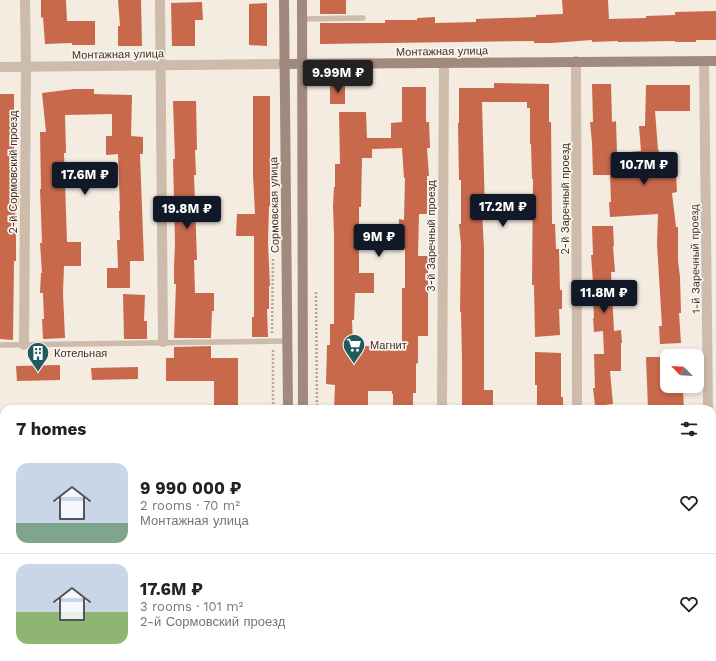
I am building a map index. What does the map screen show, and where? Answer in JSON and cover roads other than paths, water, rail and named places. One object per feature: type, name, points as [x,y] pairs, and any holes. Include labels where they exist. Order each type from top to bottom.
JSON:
[{"type":"main road","name":"Сормовская улица","points":[[284,0],[288,405]]},
{"type":"main road","points":[[302,0],[304,405]]},
{"type":"main road","name":"Монтажная улица","points":[[284,64],[716,61]]},
{"type":"street","name":"2-й Сормовский проезд","points":[[24,345],[25,0]]},
{"type":"street","points":[[160,0],[163,342]]},
{"type":"street","name":"1-й Заречный проезд","points":[[704,61],[708,405]]},
{"type":"street","name":"2-й Заречный проезд","points":[[576,62],[577,405]]},
{"type":"street","name":"3-й Заречный проезд","points":[[442,405],[444,63]]},
{"type":"street","name":"Монтажная улица","points":[[0,67],[284,64]]},
{"type":"lane","points":[[302,19],[363,18]]},
{"type":"lane","points":[[0,345],[287,341]]},
{"type":"place","name":"Магнит","points":[[354,364]]},
{"type":"place","name":"Котельная","points":[[38,372]]}]
